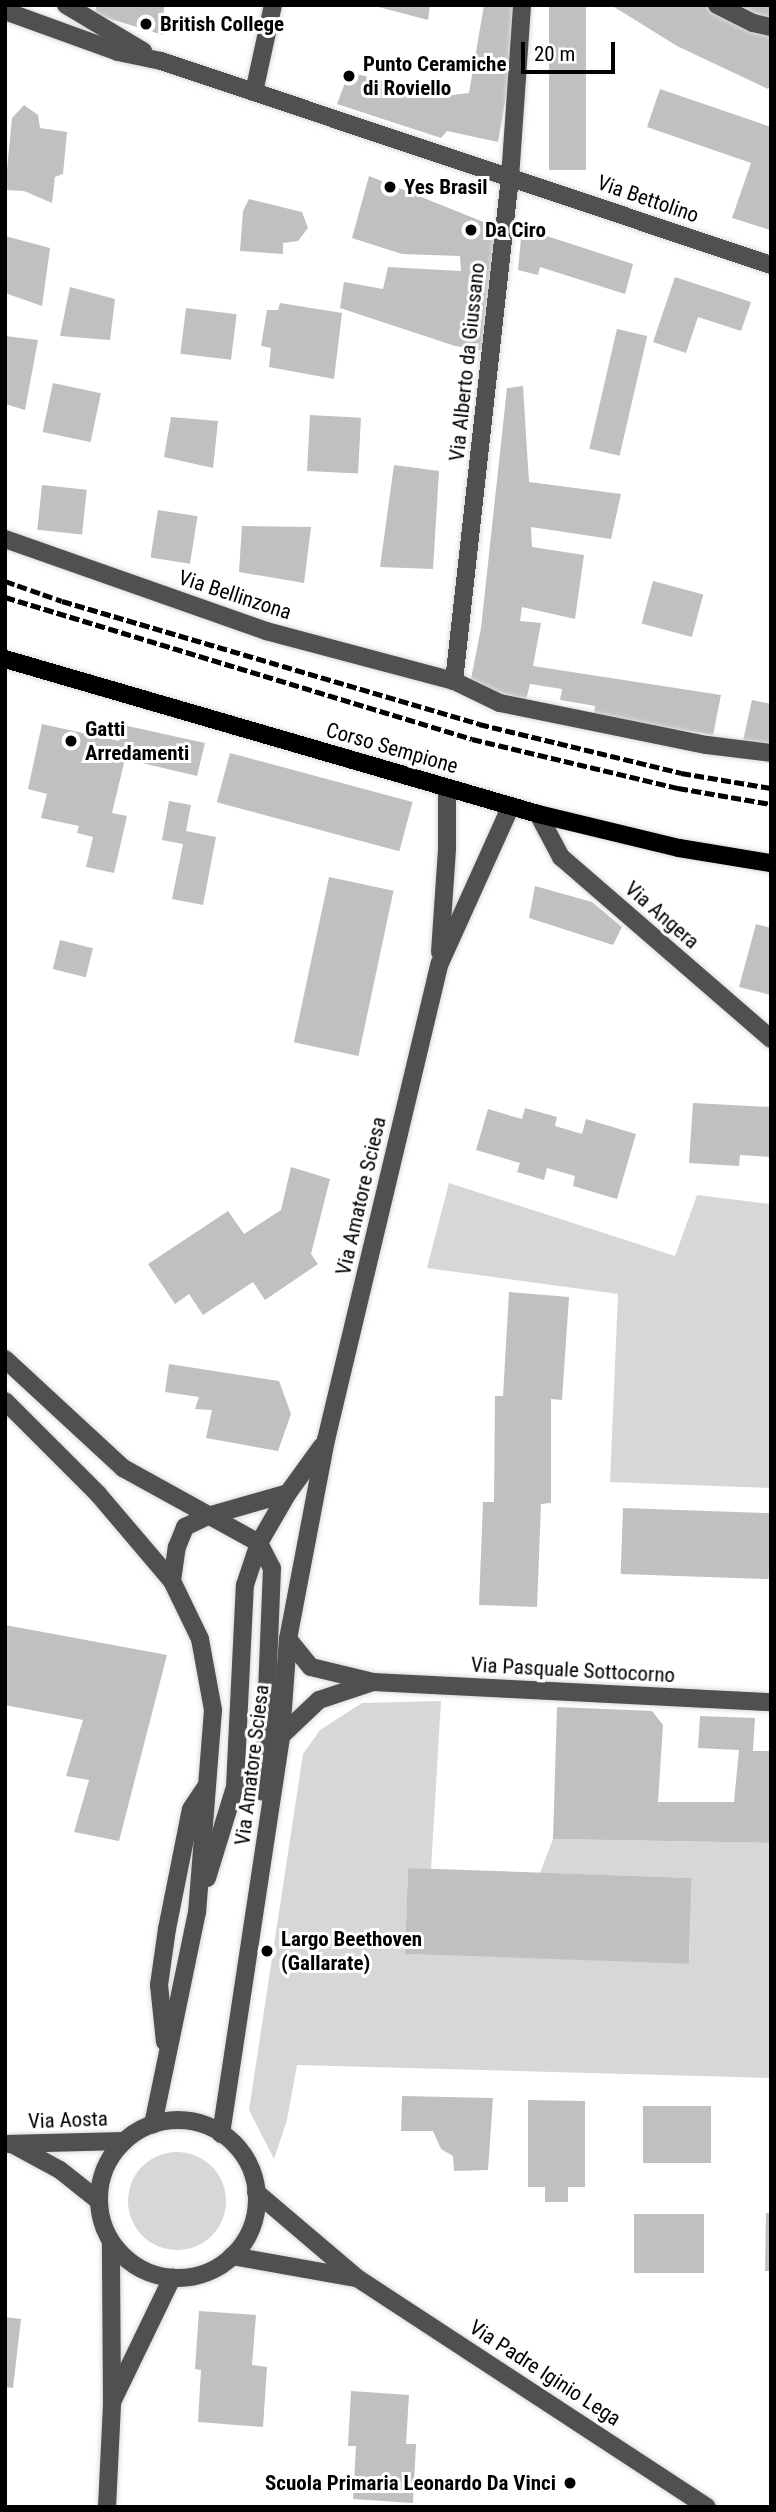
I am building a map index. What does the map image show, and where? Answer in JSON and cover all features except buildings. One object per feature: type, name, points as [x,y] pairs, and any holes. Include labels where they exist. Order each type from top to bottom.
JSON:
[{"type":"main road","name":"Corso Sempione","points":[[5,659],[538,814],[679,848],[771,863]]},
{"type":"street","points":[[66,5],[161,61]]},
{"type":"street","points":[[254,92],[273,5]]},
{"type":"street","name":"Via Alberto da Giussano","points":[[454,681],[510,178],[522,5]]},
{"type":"street","points":[[717,5],[753,23],[771,27]]},
{"type":"street","points":[[5,11],[118,52],[161,61]]},
{"type":"street","name":"Via Bettolino","points":[[161,61],[771,265]]},
{"type":"street","name":"Via Bellinzona","points":[[5,539],[265,631],[454,681],[500,703],[707,745],[771,753]]},
{"type":"street","name":"Via Amatore Sciesa","points":[[221,2134],[281,1736],[288,1639],[326,1440],[440,963],[447,848],[447,788]]},
{"type":"street","name":"Via Amatore Sciesa","points":[[440,963],[511,806]]},
{"type":"street","name":"Via Angera","points":[[538,814],[561,857],[771,1039]]},
{"type":"street","points":[[5,1359],[122,1468],[258,1543]]},
{"type":"street","name":"Via Amatore Sciesa","points":[[5,1401],[98,1494],[172,1581],[200,1639],[211,1699],[208,1784],[197,1912]]},
{"type":"street","name":"Via Amatore Sciesa","points":[[153,2125],[197,1912],[235,1787],[245,1585],[258,1543],[288,1493],[326,1440]]},
{"type":"street","points":[[172,1581],[177,1548],[185,1527],[208,1516],[288,1493]]},
{"type":"street","name":"Via Amatore Sciesa","points":[[258,1543],[272,1567],[260,1889]]},
{"type":"street","name":"Via Pasquale Sottocorno","points":[[288,1639],[311,1667],[373,1682],[771,1702]]},
{"type":"street","name":"Via Pasquale Sottocorno","points":[[281,1736],[319,1700],[373,1682]]},
{"type":"street","name":"Via Amatore Sciesa","points":[[167,2059],[159,1985],[167,1929],[191,1809],[208,1784]]},
{"type":"street","points":[[188,2121],[221,2134],[246,2160],[256,2192],[250,2231],[232,2256],[205,2273],[172,2278],[136,2266],[111,2243],[102,2223],[100,2182],[107,2164],[124,2141],[153,2125],[188,2121]]},
{"type":"street","name":"Via Aosta","points":[[10,2145],[124,2141]]},
{"type":"street","name":"Via Aosta","points":[[10,2145],[60,2170],[99,2201]]},
{"type":"street","name":"Via Padre Iginio Lega","points":[[256,2192],[357,2278],[707,2507]]},
{"type":"street","points":[[107,2507],[112,2403],[111,2243]]},
{"type":"street","name":"Via Padre Iginio Lega","points":[[232,2256],[357,2278]]},
{"type":"street","points":[[112,2403],[172,2278]]},
{"type":"shaded area","points":[[449,1183],[675,1256],[697,1195],[771,1204],[771,1488],[610,1482],[618,1294],[427,1268]]},
{"type":"shaded area","points":[[441,1701],[431,1869],[408,1868],[405,1954],[689,1963],[692,1878],[540,1873],[553,1839],[771,1843],[771,2078],[297,2065],[287,2120],[274,2159],[249,2110],[303,1754],[320,1730],[362,1703]]},
{"type":"shaded area","points":[[167,2152],[187,2152],[212,2166],[223,2182],[226,2201],[223,2220],[212,2236],[187,2250],[167,2250],[150,2242],[136,2228],[128,2211],[128,2191],[136,2174],[150,2160]]},
{"type":"railway","points":[[5,581],[62,601],[479,724],[681,773],[771,788]]},
{"type":"railway","points":[[5,597],[472,739],[678,788],[771,804]]},
{"type":"place","name":"British College","points":[[146,24]]},
{"type":"place","name":"Punto Ceramiche di Roviello","points":[[349,76]]},
{"type":"place","name":"Yes Brasil","points":[[390,187]]},
{"type":"place","name":"Da Ciro","points":[[471,230]]},
{"type":"place","name":"Gatti Arredamenti","points":[[71,741]]},
{"type":"place","name":"Largo Beethoven (Gallarate)","points":[[267,1951]]},
{"type":"place","name":"Scuola Primaria Leonardo Da Vinci","points":[[570,2483]]}]
